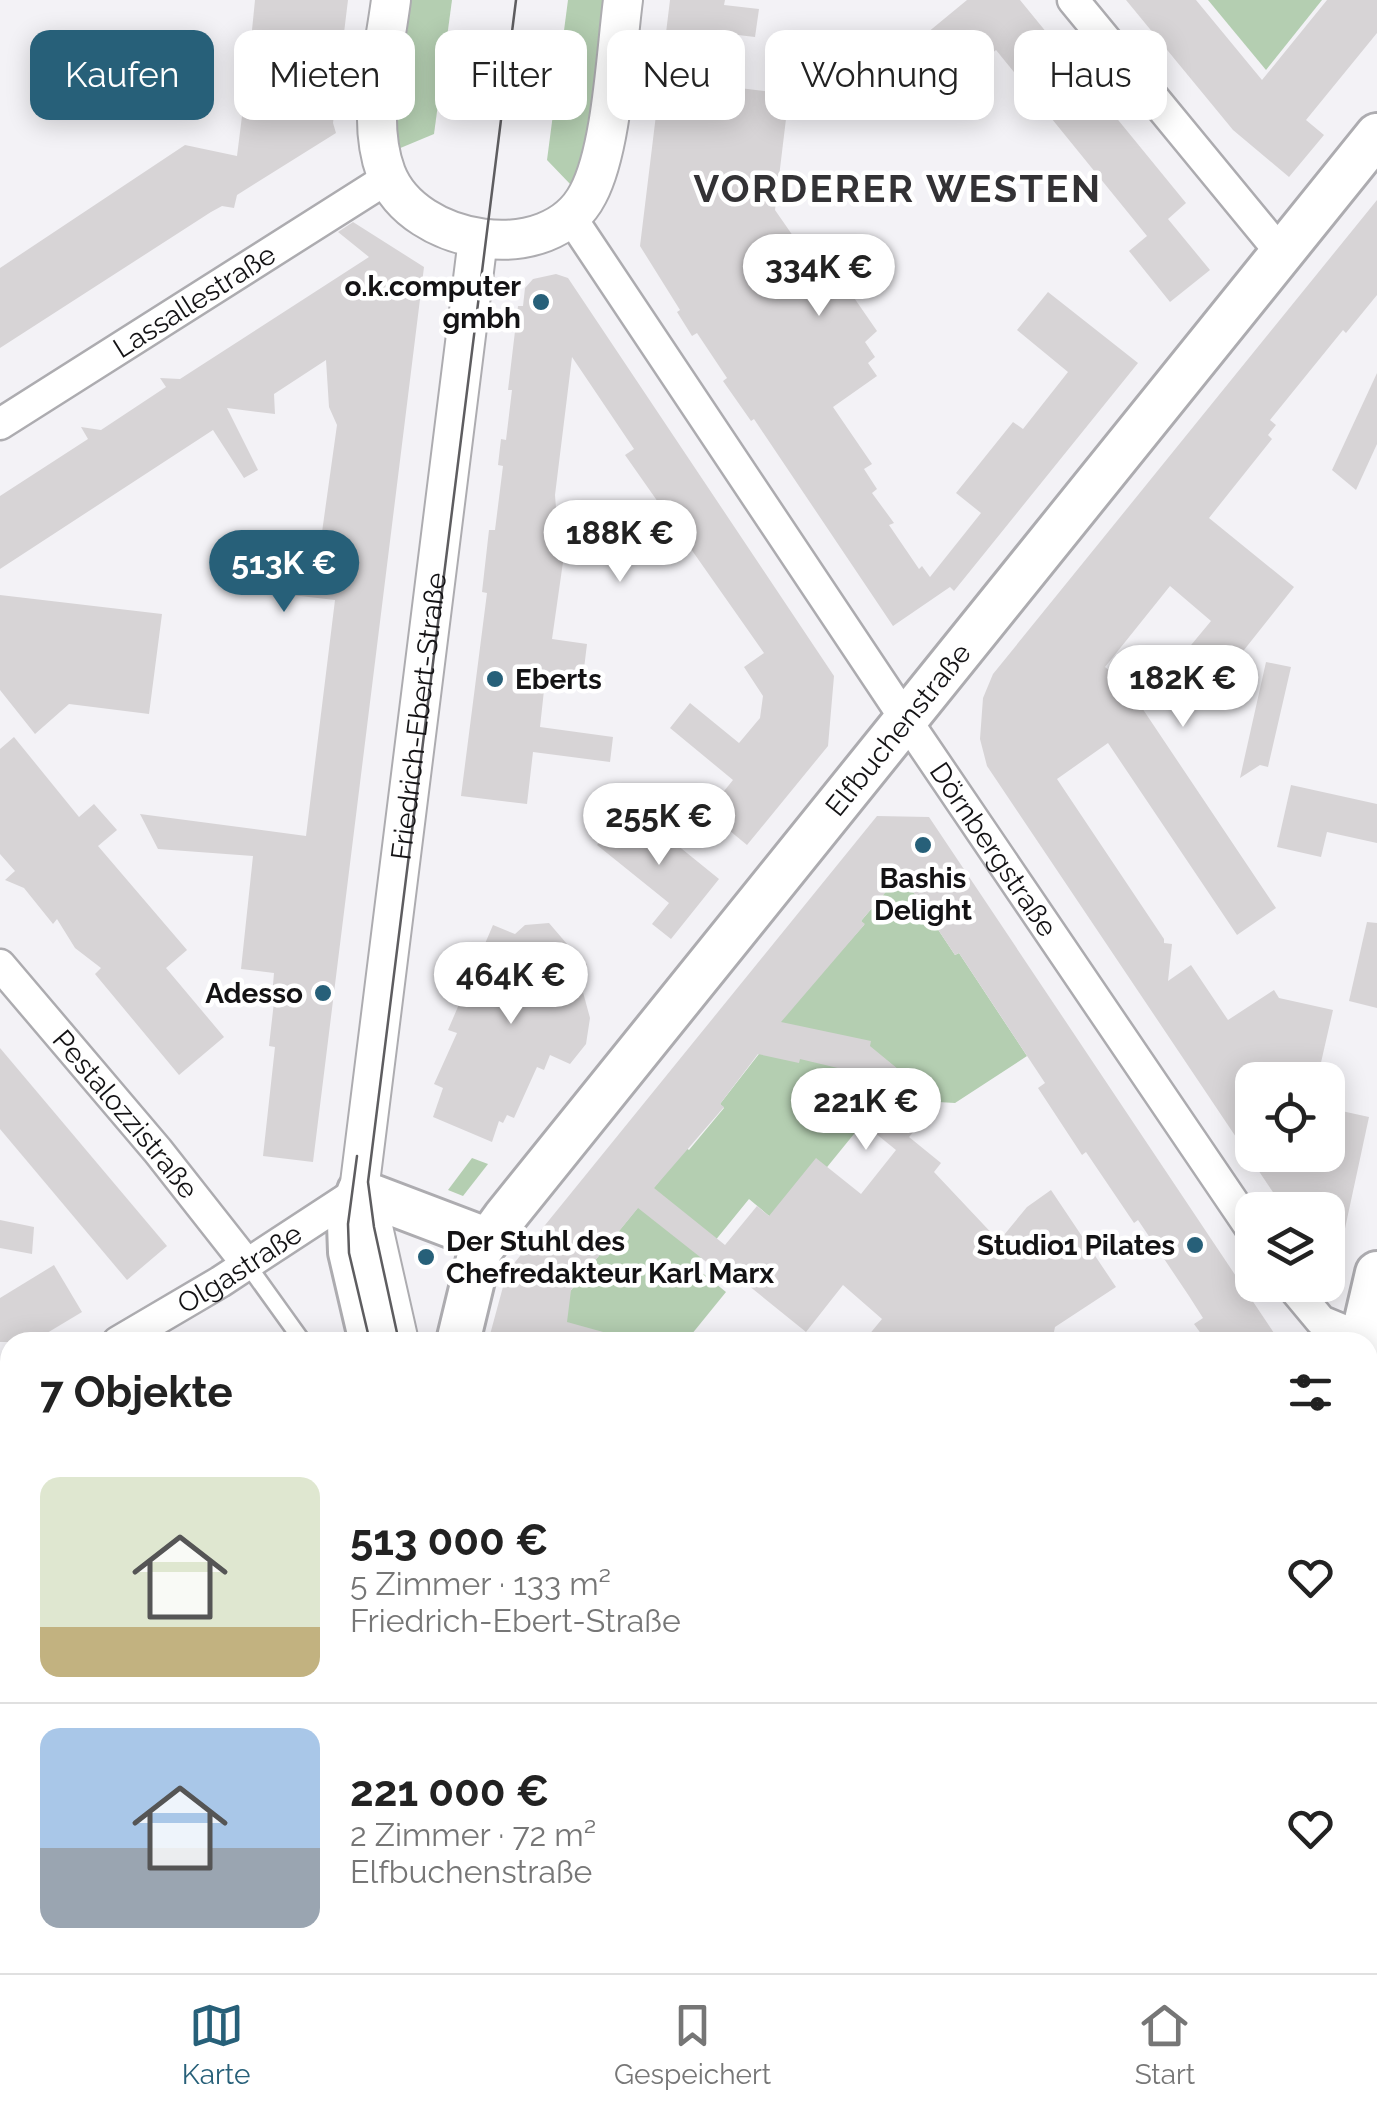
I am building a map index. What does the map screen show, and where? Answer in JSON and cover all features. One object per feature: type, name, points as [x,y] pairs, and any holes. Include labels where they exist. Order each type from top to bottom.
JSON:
[{"type":"main road","name":"Elfbuchenstraße","points":[[460,1332],[480,1251],[488,1240],[1377,135]]},
{"type":"main road","points":[[359,1191],[488,1240]]},
{"type":"main road","name":"Friedrich-Ebert-Straße","points":[[359,1191],[349,1224],[350,1252],[369,1332]]},
{"type":"main road","points":[[1364,1332],[1377,1273]]},
{"type":"street","points":[[391,0],[377,127],[379,151],[388,178],[404,199],[440,227],[478,239],[521,237],[553,227],[587,198],[600,165],[623,0]]},
{"type":"street","points":[[1073,0],[1282,254]]},
{"type":"street","name":"Lassallestraße","points":[[0,424],[388,178]]},
{"type":"street","name":"Dörnbergstraße","points":[[570,216],[1235,1205]]},
{"type":"street","name":"Friedrich-Ebert-Straße","points":[[397,1332],[372,1227],[359,1191],[478,239]]},
{"type":"street","name":"Pestalozzistraße","points":[[0,965],[158,1151],[247,1264]]},
{"type":"street","name":"Olgastraße","points":[[135,1332],[359,1191]]},
{"type":"street","points":[[1305,1302],[1321,1321],[1345,1332]]},
{"type":"lane","points":[[247,1264],[296,1332]]},
{"type":"green space","points":[[405,0],[452,0],[448,30],[435,30],[434,134],[398,149],[393,120],[415,120],[415,30],[402,30]]},
{"type":"green space","points":[[568,0],[614,0],[597,122],[582,167],[571,185],[547,160],[552,120],[587,120],[587,30],[564,30]]},
{"type":"green space","points":[[1208,0],[1322,0],[1266,70]]},
{"type":"green space","points":[[901,864],[925,910],[955,955],[959,953],[1027,1056],[955,1103],[938,1102],[870,1047],[858,1129],[780,1225],[749,1199],[701,1258],[695,1267],[726,1292],[694,1332],[601,1332],[564,1325],[568,1294],[686,1148],[689,1150],[724,1108],[720,1104],[773,1036],[769,1032],[864,925],[861,921],[899,876]]},
{"type":"green space","points":[[472,1158],[488,1164],[463,1196],[448,1190]]},
{"type":"building","points":[[255,0],[348,0],[344,30],[252,30]]},
{"type":"building","points":[[670,0],[725,0],[724,5],[759,9],[755,37],[745,36],[745,30],[666,30]]},
{"type":"building","points":[[967,0],[1020,0],[1045,30],[1014,30],[1014,72],[994,52],[994,30],[931,30]]},
{"type":"building","points":[[1126,0],[1196,0],[1262,80],[1327,0],[1377,0],[1377,33],[1306,120],[1324,135],[1289,177],[1233,130],[1167,50],[1167,30],[1151,30]]},
{"type":"building","points":[[745,89],[765,91],[765,120],[786,120],[775,210],[834,295],[848,289],[877,331],[865,342],[875,357],[868,363],[877,376],[833,407],[872,464],[864,469],[877,489],[872,493],[894,523],[889,525],[919,569],[922,566],[930,577],[981,513],[956,493],[1013,422],[1023,429],[1068,372],[1017,330],[1048,292],[1138,363],[954,591],[950,587],[893,626],[754,419],[751,421],[723,381],[727,378],[697,333],[692,336],[640,246],[655,120],[745,120]]},
{"type":"building","points":[[242,120],[333,120],[336,133],[237,195],[234,208],[222,206],[211,212],[0,348],[0,268],[185,145],[237,156]]},
{"type":"building","points":[[1053,120],[1118,120],[1186,203],[1168,219],[1210,270],[1170,302],[1129,251],[1147,236]]},
{"type":"building","points":[[1377,200],[1377,295],[1346,333],[1343,330],[1270,420],[1276,425],[1268,435],[1272,439],[1209,518],[1294,587],[1198,708],[1167,704],[1197,668],[1182,656],[1211,621],[1170,586],[1105,667],[1126,684],[1276,908],[1237,935],[1108,743],[1057,779],[1164,943],[1172,944],[1168,981],[1191,965],[1228,1020],[1274,990],[1279,998],[1333,1010],[1321,1062],[1235,1062],[1235,1136],[987,766],[980,739],[983,698],[993,674]]},
{"type":"building","points":[[353,222],[424,267],[313,1162],[263,1156],[275,1047],[269,1046],[275,993],[272,996],[274,973],[241,969],[253,856],[158,849],[140,814],[306,836],[335,600],[247,590],[250,567],[316,575],[337,425],[329,407],[326,360],[274,394],[275,414],[227,408],[258,470],[244,478],[213,430],[0,569],[0,496],[88,439],[81,427],[101,430],[166,387],[160,378],[180,379],[369,257],[338,232]]},
{"type":"building","points":[[556,274],[568,278],[834,676],[828,746],[747,845],[707,812],[733,780],[670,728],[690,703],[739,743],[760,718],[763,696],[744,667],[764,653],[625,455],[634,449],[572,357],[555,495],[556,508],[564,509],[561,533],[567,534],[552,639],[587,644],[582,685],[546,672],[540,727],[613,737],[610,762],[533,752],[527,804],[461,796],[487,593],[482,592],[489,530],[495,530],[503,466],[498,465],[501,439],[506,440],[512,390],[508,390],[518,306],[523,306],[525,288],[533,279]]},
{"type":"building","points":[[1377,373],[1377,444],[1356,490],[1332,470]]},
{"type":"building","points":[[0,595],[162,614],[149,714],[69,704],[35,734],[0,690]]},
{"type":"building","points":[[1266,662],[1291,667],[1268,767],[1260,765],[1240,778]]},
{"type":"building","points":[[14,737],[79,817],[94,804],[117,830],[98,846],[187,950],[166,968],[224,1037],[179,1075],[95,974],[101,968],[75,948],[57,919],[53,924],[24,888],[5,880],[15,871],[0,854],[0,749]]},
{"type":"building","points":[[1291,785],[1377,804],[1377,843],[1327,832],[1321,857],[1277,847]]},
{"type":"building","points":[[629,806],[719,879],[671,939],[652,924],[669,903],[597,845]]},
{"type":"building","points":[[877,816],[929,817],[1235,1275],[1235,1302],[1253,1302],[1273,1332],[1200,1332],[1194,1324],[1203,1318],[1189,1296],[1138,1220],[1134,1223],[1086,1152],[1082,1155],[1038,1088],[1045,1083],[901,874],[861,921],[865,924],[781,1022],[871,1041],[870,1046],[938,1102],[909,1137],[941,1163],[934,1172],[999,1241],[1027,1207],[1051,1190],[1116,1287],[1055,1327],[1054,1332],[871,1332],[882,1319],[843,1285],[806,1332],[738,1277],[733,1283],[638,1208],[571,1290],[567,1322],[603,1332],[491,1332],[507,1272]],"holes":[[[758,1054],[846,1070],[840,1113],[853,1115],[896,1150],[861,1194],[816,1158],[769,1216],[757,1206],[725,1245],[654,1188],[724,1107],[720,1104]]]},
{"type":"building","points":[[1367,922],[1377,923],[1377,1008],[1349,1001]]},
{"type":"building","points":[[549,923],[567,944],[566,955],[587,964],[580,981],[590,1018],[586,1044],[570,1064],[550,1055],[544,1070],[537,1067],[514,1118],[507,1115],[503,1123],[499,1121],[492,1142],[433,1117],[443,1088],[434,1084],[457,1033],[448,1030],[493,925],[515,934],[525,925]]},
{"type":"building","points":[[0,1048],[167,1246],[127,1280],[0,1129]]},
{"type":"building","points":[[1345,1112],[1369,1117],[1345,1228],[1345,1192],[1273,1192],[1259,1172],[1345,1172]]},
{"type":"building","points":[[0,1220],[34,1227],[32,1254],[0,1248]]},
{"type":"building","points":[[54,1265],[82,1312],[49,1332],[0,1332],[0,1298]]},
{"type":"tram line","points":[[397,1332],[368,1182],[516,0]]},
{"type":"tram line","points":[[357,1156],[348,1224],[349,1253],[368,1332]]},
{"type":"place","name":"o.k.computer gmbh","points":[[541,302]]},
{"type":"place","name":"Eberts","points":[[495,679]]},
{"type":"place","name":"Bashis Delight","points":[[923,845]]},
{"type":"place","name":"Adesso","points":[[323,993]]},
{"type":"place","name":"Studio1 Pilates","points":[[1195,1245]]},
{"type":"place","name":"Der Stuhl des Chefredakteur Karl Marx","points":[[426,1257]]},
{"type":"district","name":"VORDERER WESTEN","points":[[898,189]]}]
